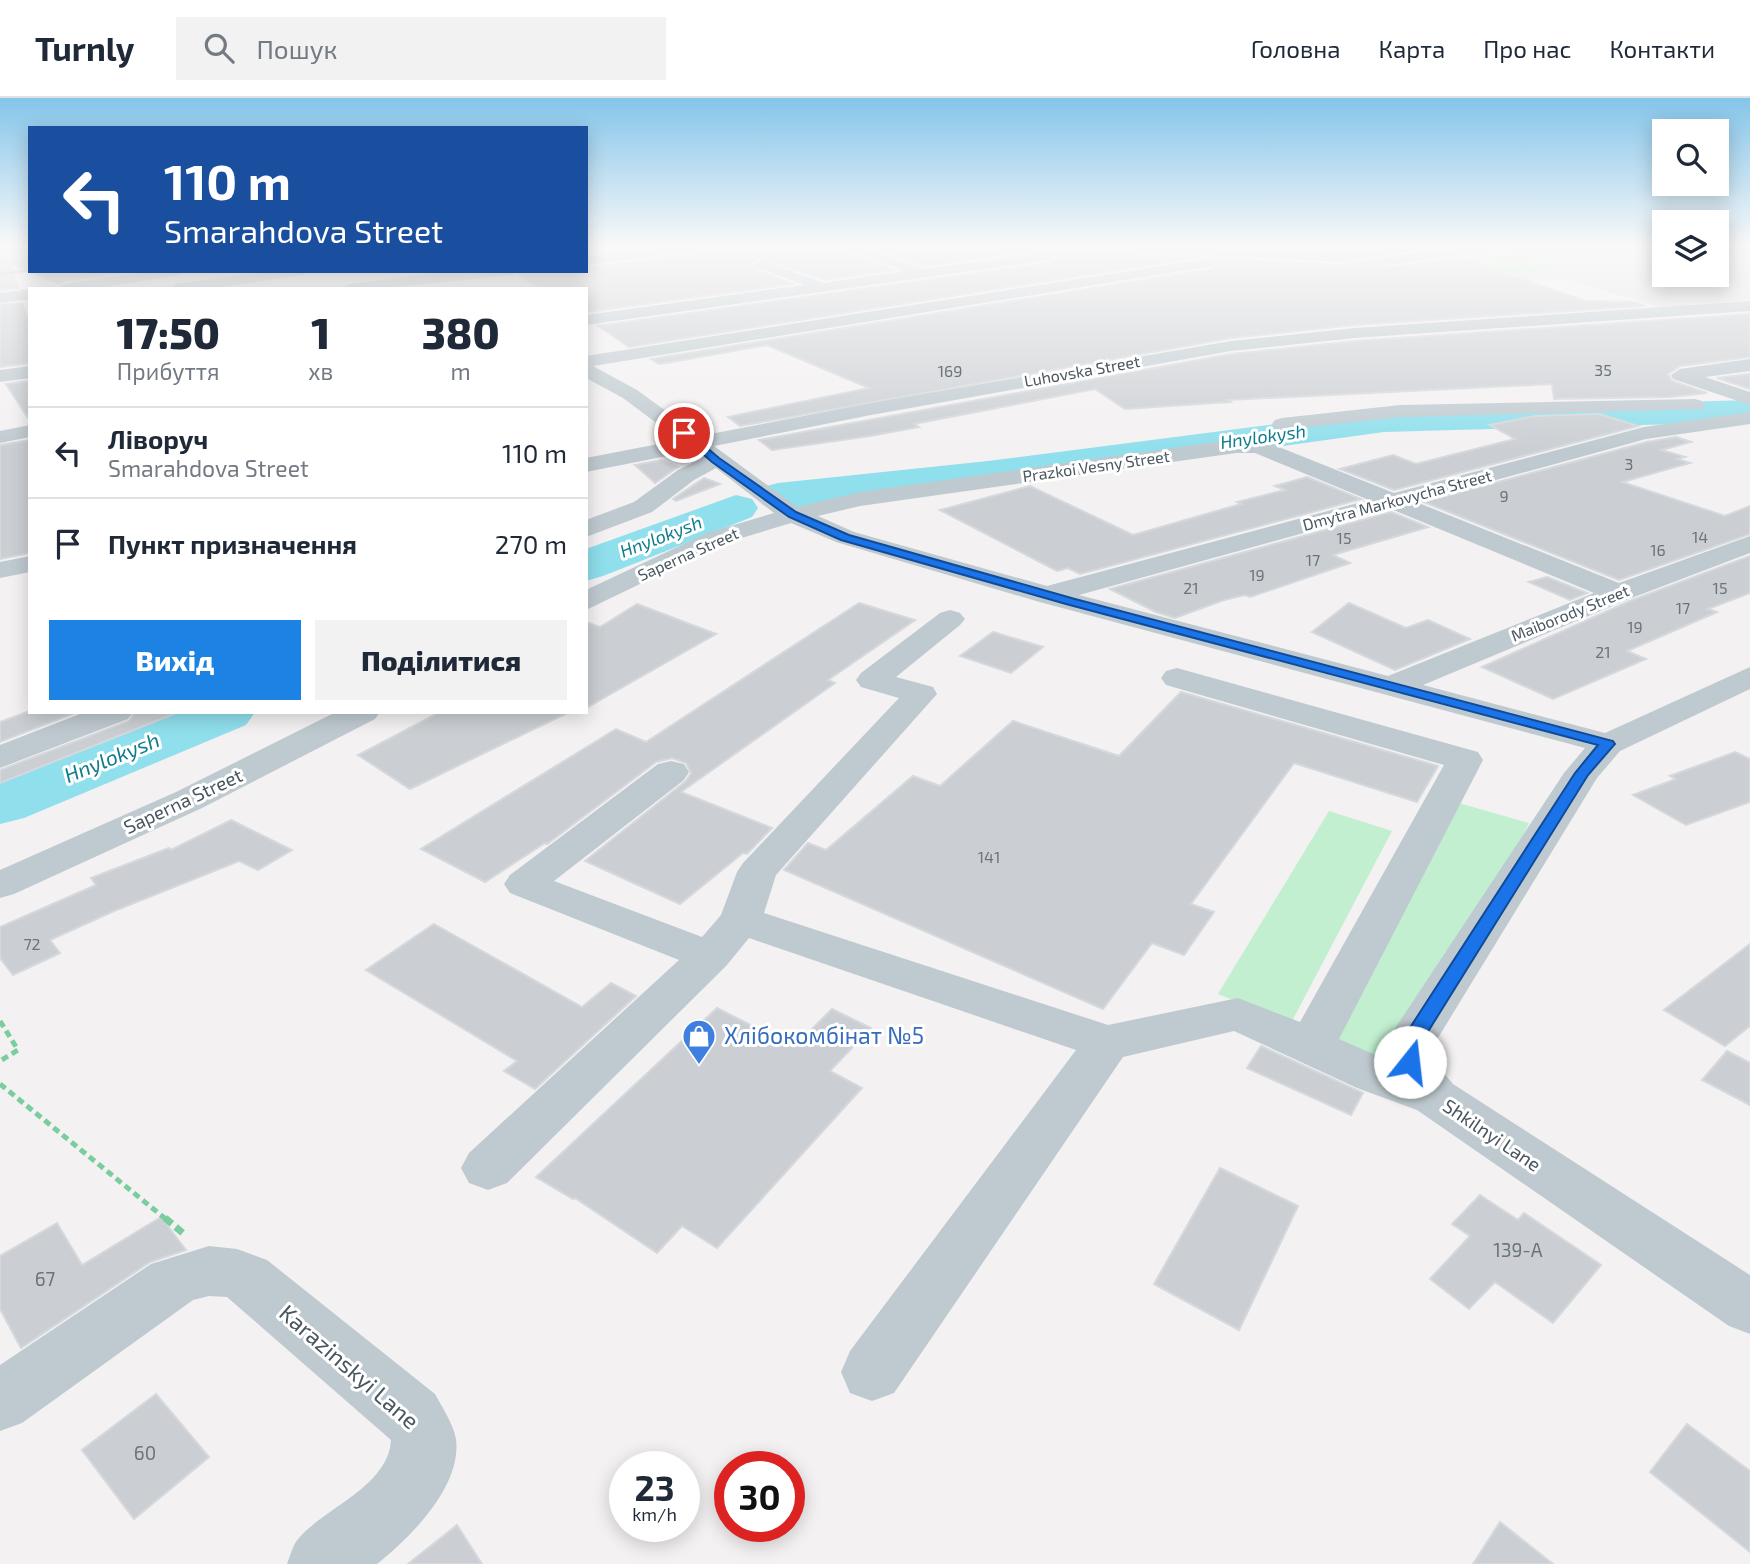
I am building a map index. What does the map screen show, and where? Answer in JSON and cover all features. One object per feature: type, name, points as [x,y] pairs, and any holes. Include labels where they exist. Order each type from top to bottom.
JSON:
[{"type":"street","points":[[588,320],[628,314]]},
{"type":"street","points":[[588,362],[884,314]]},
{"type":"street","name":"Luhovska Street","points":[[588,465],[705,451],[1231,346],[1389,330],[1623,314]]},
{"type":"street","points":[[1750,365],[1680,375],[1750,399]]},
{"type":"street","points":[[588,370],[630,394],[793,515],[845,537],[1046,595],[1608,744]]},
{"type":"street","points":[[0,376],[28,372]]},
{"type":"street","points":[[1282,424],[1400,411],[1750,405]]},
{"type":"street","name":"Dmytra Markovycha Street","points":[[1046,595],[1644,433],[1750,418]]},
{"type":"street","points":[[0,437],[28,431]]},
{"type":"street","name":"Prazkoi Vesny Street","points":[[793,515],[860,499],[1236,446],[1258,447],[1619,593]]},
{"type":"street","points":[[588,528],[643,507],[686,475],[705,451]]},
{"type":"street","name":"Saperna Street","points":[[588,600],[716,538],[793,515]]},
{"type":"street","name":"Maiborody Street","points":[[1392,686],[1619,593],[1750,544]]},
{"type":"street","points":[[0,570],[28,564]]},
{"type":"street","points":[[488,1168],[710,956],[741,919],[757,872],[921,694],[872,680],[950,619]]},
{"type":"street","points":[[1177,677],[1465,760],[1311,1046]]},
{"type":"street","name":"Shkilnyi Lane","points":[[1750,677],[1608,744],[1582,773],[1409,1045],[1410,1062],[1419,1079],[1435,1097],[1750,1307]]},
{"type":"street","points":[[0,757],[111,714]]},
{"type":"street","name":"Saperna Street","points":[[0,885],[189,800],[359,714]]},
{"type":"street","points":[[671,772],[524,884],[710,956]]},
{"type":"street","points":[[741,919],[1107,1043],[1238,1014],[1374,1075],[1435,1097]]},
{"type":"street","points":[[872,1372],[1107,1043]]},
{"type":"street","points":[[0,1401],[162,1288],[203,1271]]},
{"type":"street","name":"Karazinskyi Lane","points":[[203,1271],[232,1271],[247,1279],[421,1426],[426,1440],[425,1455],[420,1472],[409,1488],[322,1564]]},
{"type":"path","points":[[0,1021],[18,1050],[0,1061]]},
{"type":"path","points":[[0,1084],[208,1253],[203,1271]]},
{"type":"green space","points":[[1452,801],[1529,823],[1513,857],[1430,977],[1381,1063],[1326,1039]]},
{"type":"green space","points":[[1329,811],[1392,831],[1291,1023],[1218,994]]},
{"type":"building","points":[[0,314],[26,314],[28,363],[0,367]]},
{"type":"building","points":[[681,314],[836,314],[629,347],[598,326]]},
{"type":"building","points":[[929,314],[1517,314],[1355,325],[1231,338],[740,426],[728,417],[869,388],[767,345],[659,364],[651,359]]},
{"type":"building","points":[[1750,314],[1750,357],[1680,366],[1668,374],[1672,381],[1707,393],[1670,397],[1554,399],[1552,384],[1228,400],[1231,402],[1125,409],[1095,389],[914,424],[919,427],[870,436],[772,450],[759,440],[1231,354],[1355,341]]},
{"type":"building","points":[[1750,374],[1750,389],[1717,378]]},
{"type":"building","points":[[28,381],[28,418],[6,384]]},
{"type":"building","points":[[1599,414],[1638,426],[1394,490],[1340,469],[1393,455],[1416,464],[1515,439],[1490,425],[1535,416]]},
{"type":"building","points":[[1676,437],[1691,442],[1661,450],[1685,457],[1677,459],[1690,463],[1622,482],[1725,516],[1750,506],[1750,534],[1619,580],[1424,502],[1647,442]]},
{"type":"building","points":[[28,440],[28,553],[0,559],[0,445]]},
{"type":"building","points":[[661,460],[678,467],[655,483],[635,465]]},
{"type":"building","points":[[1307,477],[1361,499],[1080,574],[1068,568],[1057,571],[940,510],[1030,486],[1133,535],[1241,504],[1237,502],[1285,490],[1275,486]]},
{"type":"building","points":[[704,478],[720,484],[676,501],[673,499]]},
{"type":"building","points":[[1391,512],[1428,527],[1333,555],[1350,563],[1250,597],[1245,595],[1224,600],[1175,618],[1156,612],[1110,589]]},
{"type":"building","points":[[1750,556],[1750,593],[1708,609],[1717,612],[1627,651],[1646,659],[1553,699],[1482,667],[1630,601]]},
{"type":"building","points":[[1547,577],[1587,593],[1570,600],[1529,582]]},
{"type":"building","points":[[859,603],[915,620],[828,680],[835,683],[681,792],[772,828],[747,854],[743,853],[680,904],[585,861],[686,781],[691,773],[686,763],[672,758],[656,762],[547,844],[485,882],[421,849],[616,729],[646,742]]},
{"type":"building","points":[[1349,603],[1406,628],[1428,620],[1470,639],[1395,670],[1312,632]]},
{"type":"building","points":[[637,604],[716,634],[588,707],[588,623],[600,627]]},
{"type":"building","points":[[993,632],[1043,647],[1011,673],[960,656]]},
{"type":"building","points":[[1181,692],[1438,766],[1417,802],[1294,763],[1191,904],[1214,912],[1184,955],[1152,943],[1103,1009],[784,870],[808,843],[826,850],[913,776],[940,786],[1013,721],[1119,756]]},
{"type":"building","points":[[27,712],[72,714],[0,742],[0,722]]},
{"type":"building","points":[[134,714],[174,714],[0,783],[0,770],[129,721]]},
{"type":"building","points":[[436,714],[565,714],[410,789],[358,755]]},
{"type":"building","points":[[1735,752],[1750,759],[1750,802],[1686,825],[1633,795],[1676,779],[1670,776]]},
{"type":"building","points":[[231,820],[292,850],[258,870],[239,861],[114,911],[50,940],[60,953],[13,975],[0,958],[0,927],[96,885],[91,878],[169,848],[171,850]]},
{"type":"building","points":[[434,924],[582,1007],[611,983],[636,996],[535,1089],[504,1071],[517,1061],[366,970]]},
{"type":"building","points":[[1750,944],[1750,1026],[1725,1046],[1664,1010]]},
{"type":"building","points":[[717,1008],[794,1047],[832,1009],[871,1028],[830,1071],[862,1088],[717,1248],[682,1226],[657,1253],[575,1198],[536,1177]]},
{"type":"building","points":[[1261,1046],[1363,1093],[1351,1115],[1247,1068]]},
{"type":"building","points":[[1727,1051],[1750,1063],[1750,1105],[1702,1080]]},
{"type":"building","points":[[1220,1168],[1298,1206],[1239,1330],[1154,1284]]},
{"type":"building","points":[[1480,1195],[1518,1220],[1524,1213],[1601,1265],[1553,1323],[1495,1282],[1469,1309],[1430,1279],[1470,1236],[1452,1224]]},
{"type":"building","points":[[161,1217],[186,1250],[150,1262],[21,1348],[0,1309],[0,1256],[57,1223],[82,1265]]},
{"type":"building","points":[[156,1394],[209,1457],[134,1519],[82,1450]]},
{"type":"building","points":[[1687,1424],[1750,1471],[1750,1552],[1650,1472]]},
{"type":"building","points":[[1500,1522],[1553,1564],[1473,1564]]},
{"type":"building","points":[[457,1525],[482,1564],[408,1564]]},
{"type":"waterway","name":"Hnylokysh","points":[[778,496],[988,474],[1384,421],[1750,411]]},
{"type":"waterway","name":"Hnylokysh","points":[[588,565],[736,508]]},
{"type":"waterway","name":"Hnylokysh","points":[[0,804],[220,714]]},
{"type":"place","name":"Хлібокомбінат №5","points":[[699,1066]]},
{"type":"route","points":[[684,433],[715,460],[793,515],[845,537],[1070,602],[1608,744],[1582,773],[1409,1045],[1410,1062]]}]
